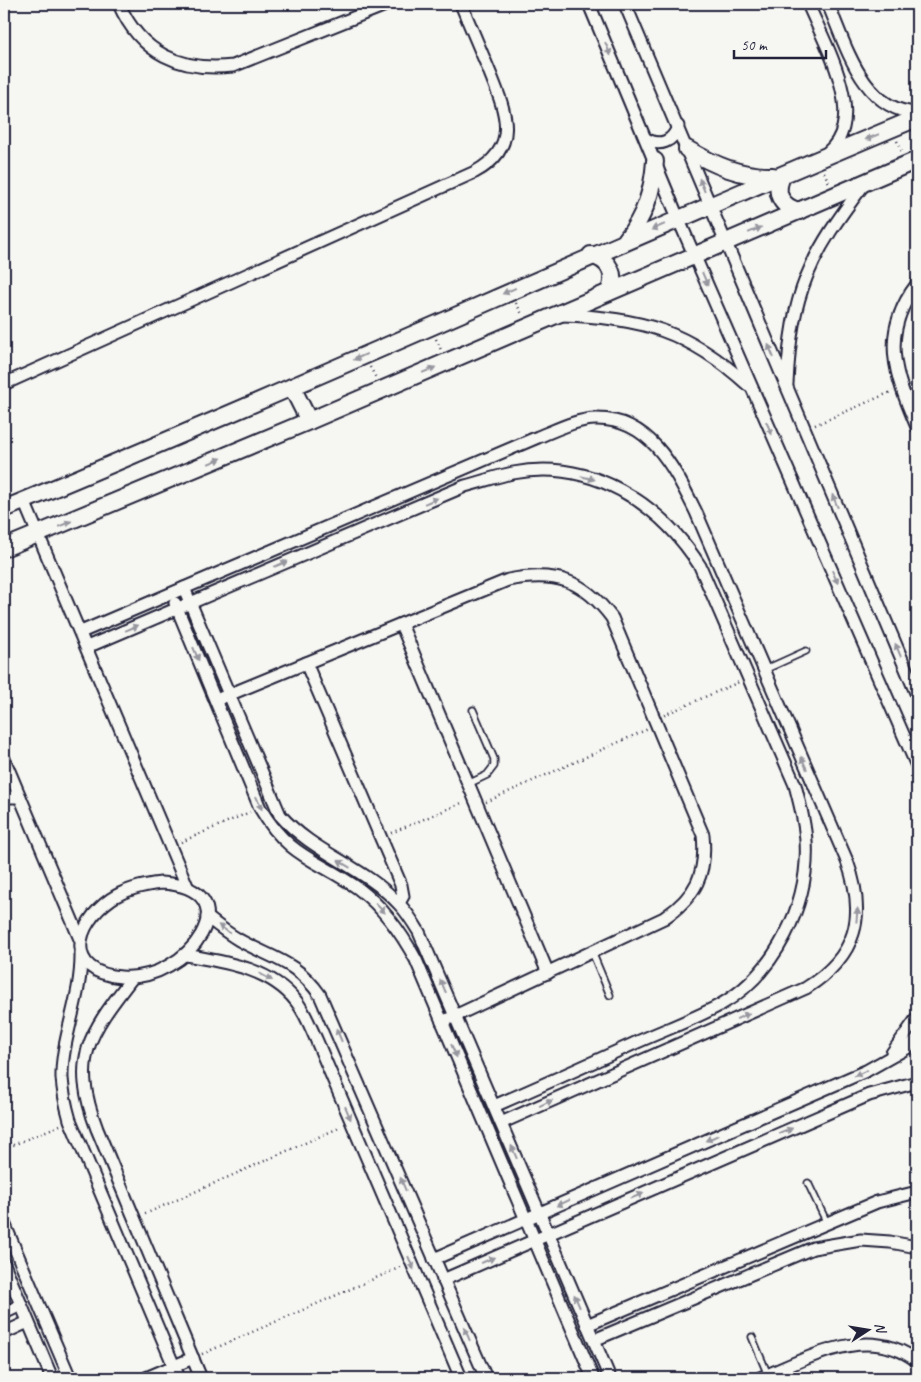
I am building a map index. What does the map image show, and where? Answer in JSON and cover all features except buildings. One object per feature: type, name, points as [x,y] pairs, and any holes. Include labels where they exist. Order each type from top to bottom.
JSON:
[{"type":"street","points":[[119,4],[134,31],[162,55],[179,63],[215,68],[233,66],[388,4]]},
{"type":"street","points":[[4,384],[475,172],[490,162],[504,140],[505,112],[461,4]]},
{"type":"street","points":[[589,4],[694,256],[917,766]]},
{"type":"street","points":[[625,4],[917,695]]},
{"type":"street","points":[[808,4],[844,94],[846,112],[843,129],[836,145],[821,158]]},
{"type":"street","points":[[828,4],[859,76],[868,88],[889,105],[906,112],[917,113]]},
{"type":"street","points":[[834,17],[838,4]]},
{"type":"street","points":[[831,58],[842,59],[848,50]]},
{"type":"street","points":[[4,509],[364,355],[626,240],[917,118]]},
{"type":"street","points":[[646,139],[662,143],[672,137],[678,126]]},
{"type":"street","points":[[687,149],[709,162],[734,171],[759,176],[783,175]]},
{"type":"street","points":[[626,240],[645,209],[652,186],[655,161]]},
{"type":"street","points":[[4,548],[39,535],[382,390],[912,162]]},
{"type":"street","points":[[783,175],[778,188],[782,201],[786,206],[799,211]]},
{"type":"street","points":[[787,388],[789,349],[793,319],[800,290],[811,262],[826,236],[866,182]]},
{"type":"street","points":[[591,255],[606,262],[610,269],[612,285],[609,292]]},
{"type":"street","points":[[917,284],[900,312],[893,350],[895,369],[917,427]]},
{"type":"street","points":[[556,315],[629,320],[663,330],[695,344],[718,359],[752,388]]},
{"type":"street","points":[[292,386],[309,421]]},
{"type":"street","points":[[81,632],[538,437],[576,423],[595,419],[614,420],[631,426],[647,436],[673,469],[706,536],[850,868],[858,903],[856,924],[850,944],[839,962],[824,977],[806,988],[502,1123]]},
{"type":"street","points":[[87,647],[465,486],[514,473],[542,471],[570,473],[597,480],[623,491],[647,506],[668,524],[687,545],[711,589],[795,785],[803,814],[806,842],[805,872],[794,917],[771,957],[739,991],[721,1004],[494,1106]]},
{"type":"street","points":[[24,501],[81,632],[186,886]]},
{"type":"street","points":[[687,545],[706,536]]},
{"type":"street","points":[[216,700],[508,580],[546,576],[566,580],[584,589],[600,602],[612,618],[657,721],[703,835],[705,855],[702,874],[693,892],[680,907],[664,918],[442,1022]]},
{"type":"street","points":[[184,588],[280,815],[307,841],[367,878],[399,903],[418,932],[456,1016],[610,1378]]},
{"type":"street","points":[[171,593],[260,808],[279,836],[291,847],[358,889],[391,920],[416,960],[593,1378]]},
{"type":"street","points":[[401,624],[548,973]]},
{"type":"street","points":[[306,663],[403,890],[403,896],[399,903]]},
{"type":"street","points":[[749,677],[764,670]]},
{"type":"street","points":[[5,766],[80,939],[82,953],[80,984],[63,1057],[63,1085],[70,1120],[179,1378]]},
{"type":"street","points":[[4,797],[20,797]]},
{"type":"street","points":[[80,939],[85,926],[112,898],[149,884],[186,886],[200,896],[207,917],[204,930],[186,955],[166,969],[143,976],[132,978],[101,973],[89,965],[82,953]]},
{"type":"street","points":[[207,917],[237,939],[287,962],[312,984],[329,1012],[486,1378]]},
{"type":"street","points":[[186,955],[245,967],[282,987],[296,1002],[316,1039],[461,1378]]},
{"type":"street","points":[[132,978],[98,1022],[88,1043],[84,1066],[84,1089],[90,1111],[201,1378]]},
{"type":"street","points":[[704,1012],[711,1030]]},
{"type":"street","points":[[885,1061],[917,1018]]},
{"type":"street","points":[[434,1259],[885,1061],[917,1039]]},
{"type":"street","points":[[444,1280],[860,1099],[917,1082]]},
{"type":"street","points":[[886,1090],[917,1090]]},
{"type":"street","points":[[70,1120],[90,1111]]},
{"type":"street","points":[[361,1145],[382,1136]]},
{"type":"street","points":[[588,1325],[878,1202],[917,1192]]},
{"type":"street","points":[[4,1222],[70,1378]]},
{"type":"street","points":[[806,1232],[813,1248]]},
{"type":"street","points":[[594,1340],[813,1248],[861,1240],[890,1242],[917,1247]]},
{"type":"street","points":[[4,1264],[52,1378]]},
{"type":"street","points":[[4,1313],[21,1305]]},
{"type":"street","points":[[4,1332],[28,1322]]},
{"type":"street","points":[[764,1376],[833,1349],[858,1343],[884,1344],[908,1354],[917,1361]]},
{"type":"street","points":[[146,1378],[193,1358]]},
{"type":"lane","points":[[764,670],[806,651]]},
{"type":"lane","points":[[468,784],[487,775],[494,766],[494,759],[473,710]]},
{"type":"lane","points":[[592,952],[610,995]]},
{"type":"lane","points":[[808,1183],[827,1223]]},
{"type":"lane","points":[[752,1337],[764,1376]]},
{"type":"path","points":[[891,129],[912,162]]},
{"type":"path","points":[[821,158],[835,196]]},
{"type":"path","points":[[510,291],[528,327]]},
{"type":"path","points":[[430,326],[446,362]]},
{"type":"path","points":[[364,355],[382,390]]},
{"type":"path","points":[[805,430],[901,387]]},
{"type":"path","points":[[380,838],[476,802],[657,721],[749,677]]},
{"type":"path","points":[[171,846],[260,808]]},
{"type":"path","points":[[4,1149],[70,1120]]},
{"type":"path","points":[[134,1218],[351,1122]]},
{"type":"path","points":[[193,1358],[411,1263]]}]
